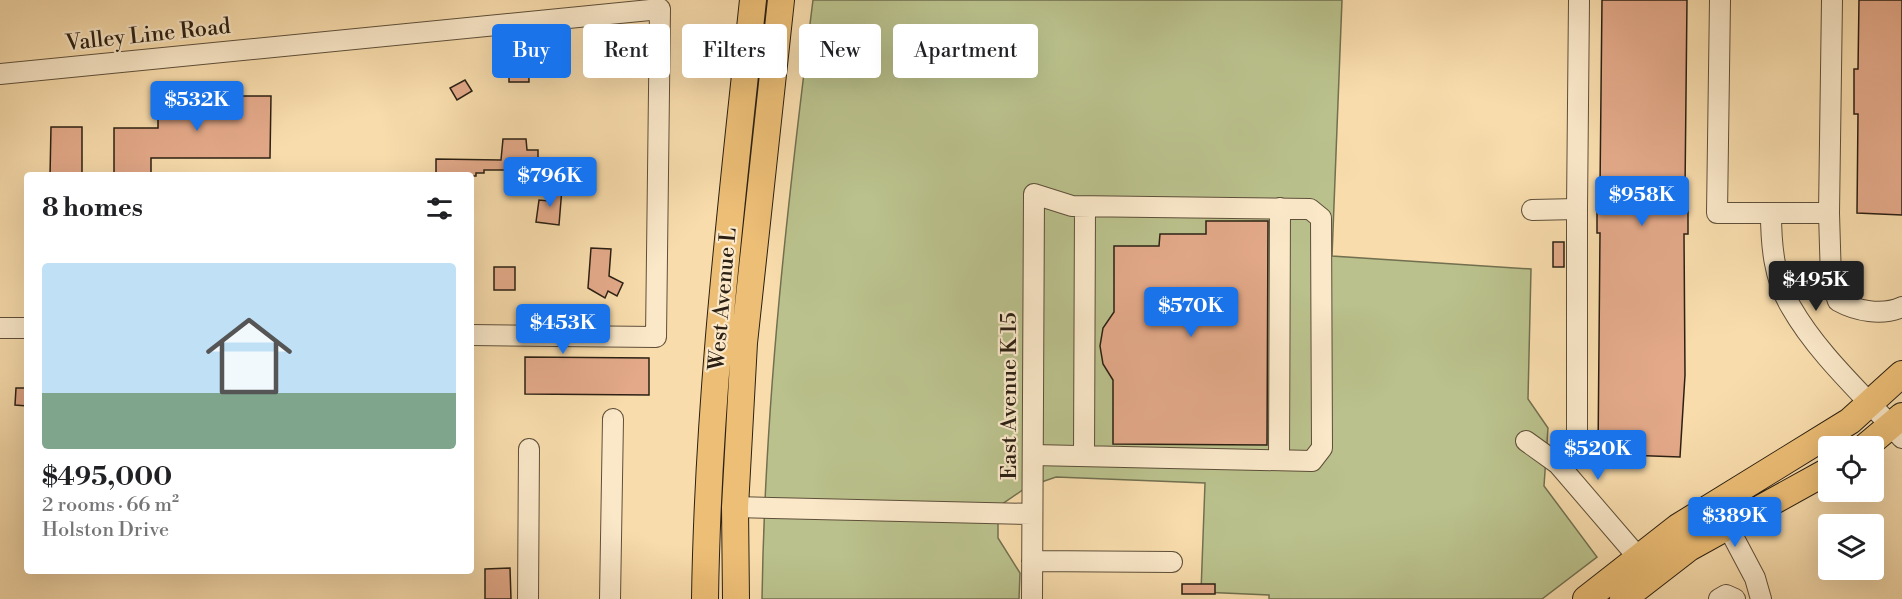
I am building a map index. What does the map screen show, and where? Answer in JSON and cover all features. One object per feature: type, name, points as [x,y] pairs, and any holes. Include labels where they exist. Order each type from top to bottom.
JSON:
[{"type":"main road","name":"West Avenue L","points":[[705,599],[707,507],[717,343],[753,0]]},
{"type":"main road","name":"West Avenue L","points":[[735,599],[735,507],[744,343],[781,0]]},
{"type":"main road","points":[[1586,599],[1637,556],[1710,506],[1850,421],[1902,374]]},
{"type":"main road","points":[[1884,436],[1899,427]]},
{"type":"main road","points":[[1623,599],[1689,548],[1818,477]]},
{"type":"street","points":[[1558,464],[1575,444],[1577,433],[1579,0]]},
{"type":"street","points":[[1720,0],[1717,213],[1829,213]]},
{"type":"street","points":[[1832,0],[1829,213],[1831,280],[1838,301],[1855,310],[1894,310],[1902,307]]},
{"type":"street","name":"Valley Line Road","points":[[0,74],[660,9],[656,337],[474,335]]},
{"type":"street","name":"East Avenue K 15","points":[[1032,599],[1034,194],[1072,206],[1085,207]]},
{"type":"street","points":[[1033,455],[1312,461],[1322,448],[1321,218],[1311,209],[1085,207],[1084,456]]},
{"type":"street","points":[[1279,460],[1280,208]]},
{"type":"street","points":[[1532,210],[1577,209]]},
{"type":"street","points":[[1771,213],[1771,244],[1777,274],[1790,306],[1813,339],[1871,403],[1899,427]]},
{"type":"street","points":[[0,328],[24,328]]},
{"type":"street","points":[[610,599],[613,419]]},
{"type":"street","points":[[1526,441],[1558,464],[1637,556]]},
{"type":"street","points":[[528,599],[529,449]]},
{"type":"street","points":[[735,507],[1032,514]]},
{"type":"street","points":[[1728,527],[1755,578],[1761,599]]},
{"type":"street","points":[[1032,561],[1173,562]]},
{"type":"street","points":[[1719,599],[1726,595],[1735,599]]},
{"type":"green space","points":[[813,0],[1342,0],[1332,256],[1531,269],[1528,399],[1548,428],[1544,486],[1597,557],[1542,599],[1269,599],[1269,595],[1201,592],[1205,483],[1056,477],[1027,487],[998,507],[998,538],[1020,573],[1019,599],[762,599],[773,374],[804,78],[881,78],[881,24],[810,24]]},
{"type":"building","points":[[1602,0],[1687,0],[1685,190],[1688,190],[1688,234],[1684,234],[1685,375],[1680,457],[1598,454],[1600,233],[1597,233],[1597,188],[1600,188]]},
{"type":"building","points":[[1859,0],[1902,0],[1902,215],[1857,213],[1858,114],[1854,114],[1854,69],[1858,69]]},
{"type":"building","points":[[509,78],[529,78],[529,82],[509,82]]},
{"type":"building","points":[[465,80],[472,91],[457,100],[450,88]]},
{"type":"building","points":[[158,92],[177,93],[177,96],[271,96],[270,158],[151,158],[151,172],[114,172],[114,128],[158,128]]},
{"type":"building","points":[[51,127],[82,127],[82,172],[50,172]]},
{"type":"building","points":[[503,139],[526,139],[527,150],[538,150],[538,179],[517,179],[517,170],[484,170],[484,173],[476,173],[476,176],[474,172],[436,172],[436,159],[501,160]]},
{"type":"building","points":[[571,161],[584,162],[584,189],[571,189]]},
{"type":"building","points":[[550,188],[562,188],[559,225],[536,222],[539,200],[549,201]]},
{"type":"building","points":[[1206,221],[1268,221],[1267,445],[1113,444],[1113,380],[1103,364],[1100,346],[1103,328],[1114,312],[1114,246],[1159,246],[1160,234],[1206,234]]},
{"type":"building","points":[[1553,242],[1564,242],[1564,267],[1553,267]]},
{"type":"building","points":[[591,248],[611,249],[609,276],[623,283],[617,296],[608,291],[605,298],[588,288]]},
{"type":"building","points":[[494,267],[515,267],[515,290],[494,290]]},
{"type":"building","points":[[525,357],[649,358],[649,395],[525,394]]},
{"type":"building","points":[[16,388],[24,388],[24,406],[15,405]]},
{"type":"building","points":[[510,568],[511,599],[485,599],[485,569]]},
{"type":"building","points":[[1182,584],[1215,584],[1215,594],[1182,594]]}]
